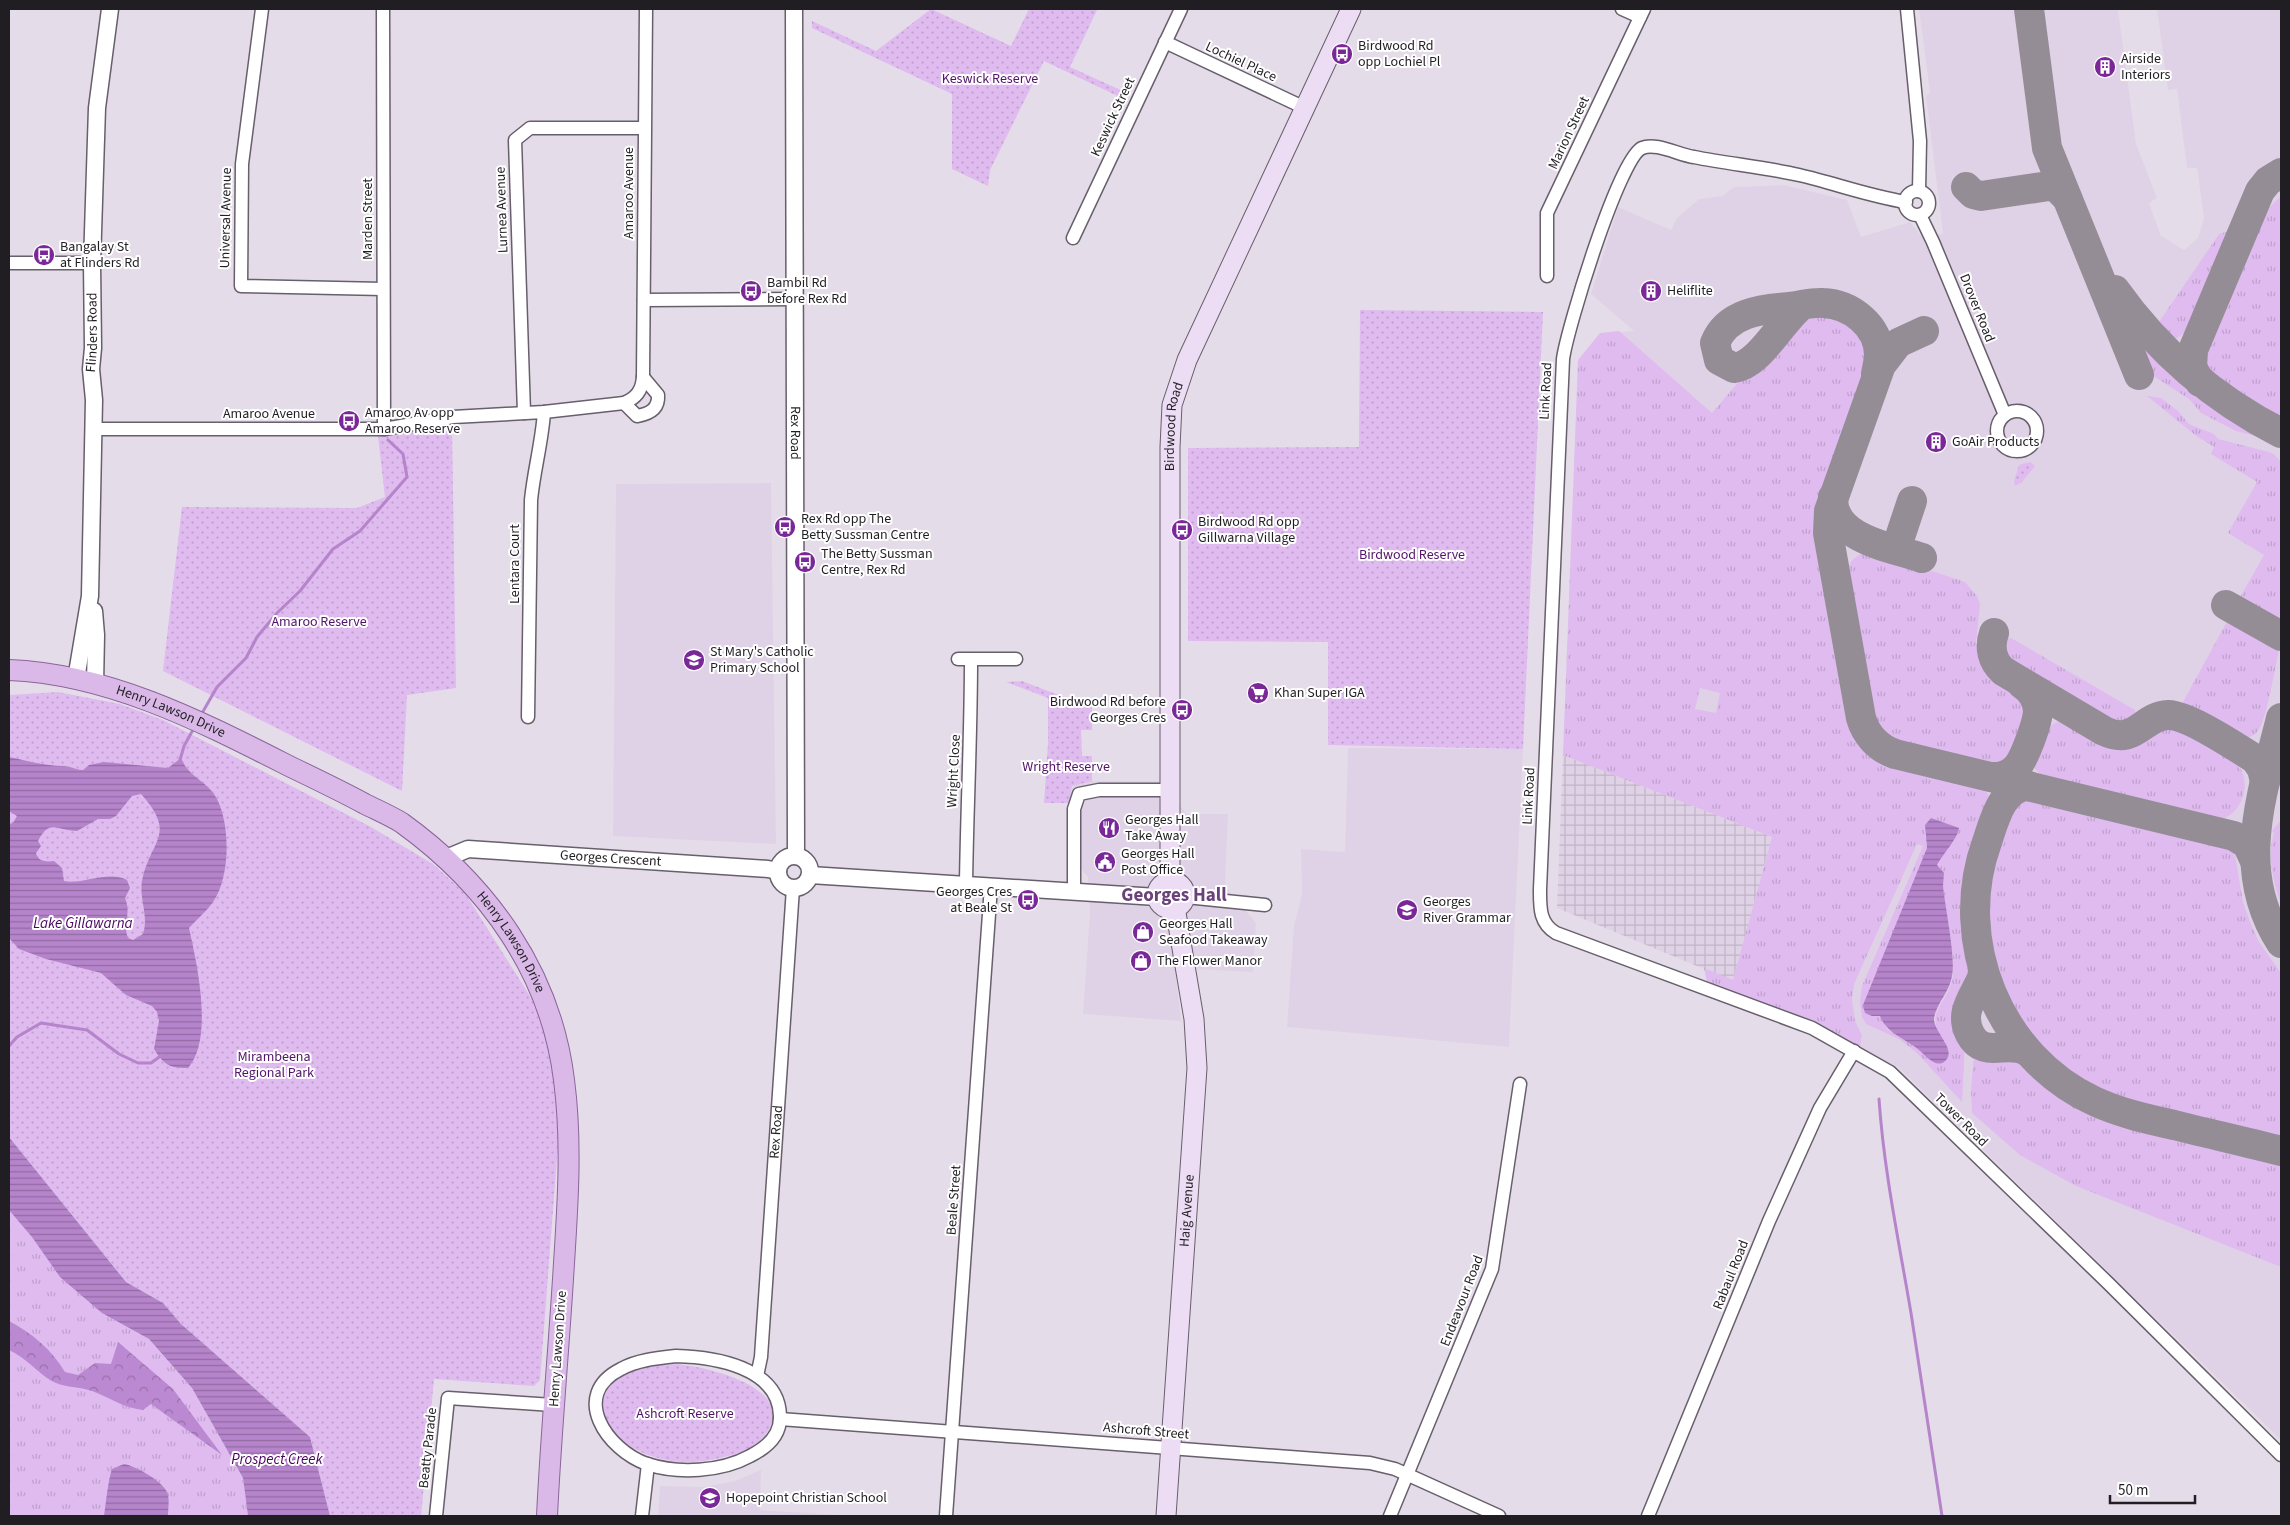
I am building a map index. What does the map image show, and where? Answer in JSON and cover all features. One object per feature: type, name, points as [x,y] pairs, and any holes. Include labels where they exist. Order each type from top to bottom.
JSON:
[{"type":"main road","name":"Birdwood Road","points":[[1173,882],[1170,866],[1170,447],[1172,405],[1187,360],[1351,9]]},
{"type":"main road","name":"Henry Lawson Drive","points":[[9,670],[44,672],[85,682],[135,696],[199,720],[400,822],[444,859],[486,901],[522,951],[542,993],[560,1051],[568,1117],[568,1190],[547,1516]]},
{"type":"main road","points":[[1173,882],[1184,888],[1180,902],[1162,904],[1157,897],[1160,886],[1173,882]]},
{"type":"main road","name":"Haig Avenue","points":[[1166,1516],[1197,1068],[1194,1019],[1180,902]]},
{"type":"street","name":"Flinders Road","points":[[85,682],[90,596],[94,400],[91,369],[93,348],[92,263],[97,108],[110,9]]},
{"type":"street","name":"Universal Avenue","points":[[262,9],[242,164],[240,286],[383,289]]},
{"type":"street","name":"Marden Street","points":[[383,9],[384,429]]},
{"type":"street","name":"Amaroo Avenue","points":[[93,429],[384,429],[453,417],[544,412],[624,403],[639,393],[643,377],[646,9]]},
{"type":"street","name":"Rex Road","points":[[794,9],[796,856]]},
{"type":"street","name":"Keswick Street","points":[[1073,238],[1181,9]]},
{"type":"street","points":[[1622,9],[1642,13]]},
{"type":"street","points":[[1907,9],[1920,141],[1919,191]]},
{"type":"street","name":"Marion Street","points":[[1547,276],[1547,213],[1642,13]]},
{"type":"street","name":"Lochiel Place","points":[[1165,42],[1305,108]]},
{"type":"street","name":"Lurnea Avenue","points":[[524,413],[515,140],[530,128],[644,128]]},
{"type":"street","name":"Link Road","points":[[1544,922],[1540,910],[1540,889],[1562,367],[1568,332],[1599,237],[1630,162],[1638,150],[1649,146],[1694,157],[1799,175],[1906,202]]},
{"type":"street","points":[[1919,191],[1926,195],[1929,202],[1927,210],[1920,215],[1910,212],[1906,202],[1912,192],[1919,191]]},
{"type":"street","name":"Drover Road","points":[[1920,215],[2005,415]]},
{"type":"street","points":[[9,263],[92,263]]},
{"type":"street","points":[[644,300],[794,299]]},
{"type":"street","points":[[624,403],[637,416],[650,414],[658,402],[658,395],[643,377]]},
{"type":"street","name":"Lentara Court","points":[[528,717],[531,500],[534,468],[542,438],[544,412]]},
{"type":"street","name":"Wright Close","points":[[966,884],[967,802],[971,743],[965,659],[1016,659]]},
{"type":"street","points":[[1074,892],[1074,809],[1080,794],[1098,790],[1170,790]]},
{"type":"street","name":"Georges Crescent","points":[[444,859],[468,849],[778,871]]},
{"type":"street","points":[[791,856],[796,856],[807,863],[810,875],[802,886],[793,888],[782,883],[778,871],[782,862],[791,856]]},
{"type":"street","points":[[810,875],[1157,897]]},
{"type":"street","name":"Beale Street","points":[[946,1516],[991,886]]},
{"type":"street","name":"Rex Road","points":[[757,1376],[761,1357],[793,888]]},
{"type":"street","points":[[1180,902],[1265,906]]},
{"type":"street","name":"Tower Road","points":[[1544,922],[1556,933],[1812,1028],[1854,1051],[1895,1077],[2281,1454]]},
{"type":"street","name":"Rabaul Road","points":[[1648,1516],[1769,1221],[1820,1108],[1854,1051]]},
{"type":"street","name":"Endeavour Road","points":[[1390,1516],[1492,1269],[1520,1084]]},
{"type":"street","points":[[676,1356],[714,1359],[757,1376],[776,1398],[780,1419],[775,1437],[762,1450],[746,1458],[703,1469],[678,1469],[648,1464],[618,1447],[609,1439],[598,1422],[596,1397],[599,1388],[607,1378],[630,1365],[676,1356]]},
{"type":"street","name":"Beatty Parade","points":[[436,1516],[448,1398],[554,1405]]},
{"type":"street","name":"Ashcroft Street","points":[[780,1419],[1370,1463],[1408,1475],[1499,1516]]},
{"type":"street","points":[[642,1516],[648,1464]]},
{"type":"shaded area","points":[[1919,9],[2118,9],[2136,144],[2157,198],[2149,203],[2161,236],[2184,250],[2198,238],[2204,218],[2197,168],[2187,168],[2177,89],[2168,90],[2157,9],[2281,9],[2281,1440],[1898,1067],[1864,1050],[1800,1007],[1733,981],[1772,837],[1563,755],[1600,334],[1634,331],[1591,294],[1618,207],[1671,230],[1677,218],[1699,199],[1722,196],[1734,187],[1784,185],[1847,200],[1861,237],[1910,222],[1925,240],[1943,233],[1926,96],[1930,93]]},
{"type":"shaded area","name":"St Mary's Catholic Primary School","points":[[771,483],[776,844],[613,836],[616,484]]},
{"type":"shaded area","name":"Georges River Grammar","points":[[1348,748],[1523,749],[1509,1047],[1287,1027],[1294,926],[1302,894],[1301,849],[1345,852]]},
{"type":"shaded area","points":[[1563,755],[1772,837],[1733,981],[1557,908]]},
{"type":"shaded area","points":[[1092,781],[1163,781],[1186,814],[1228,814],[1225,886],[1256,923],[1253,972],[1175,968],[1181,1021],[1083,1014],[1090,912],[1088,877],[1082,870],[1069,870],[1069,795],[1075,783]]},
{"type":"shaded area","name":"Hopepoint Christian School","points":[[761,1470],[760,1510],[856,1516],[658,1516],[660,1486],[705,1487],[735,1481]]},
{"type":"green space","name":"Keswick Reserve","points":[[931,9],[1011,46],[1029,9],[1097,10],[1070,67],[1127,93],[1124,99],[1044,61],[990,170],[988,186],[952,169],[952,94],[812,28],[812,21],[876,51]]},
{"type":"green space","points":[[2281,196],[2281,421],[2216,382],[2206,369],[2205,362],[2206,353],[2264,213]]},
{"type":"green space","points":[[2229,231],[2188,330],[2177,338],[2168,337],[2158,328],[2159,322],[2219,234]]},
{"type":"green space","points":[[1825,308],[1847,315],[1861,327],[1869,343],[1870,366],[1825,486],[1817,521],[1853,724],[1857,734],[1870,751],[1888,762],[1913,770],[1978,784],[1985,787],[1989,797],[1972,847],[1964,886],[1963,927],[1973,979],[1956,1018],[1956,1027],[1965,1044],[1962,1102],[1917,1053],[1899,1039],[1866,1024],[1862,1017],[1860,1002],[1862,986],[1923,846],[1917,844],[1854,984],[1852,999],[1855,1021],[1862,1035],[1860,1047],[1811,1021],[1707,982],[1704,968],[1733,980],[1772,837],[1563,755],[1578,360],[1600,333],[1619,331],[1712,413],[1793,318],[1804,312]],"holes":[[[1700,688],[1720,693],[1716,713],[1695,709]],[[1925,831],[1954,841],[1945,851],[1937,866],[1944,873],[1942,886],[1951,943],[1953,974],[1951,985],[1936,1015],[1939,1032],[1946,1043],[1934,1062],[1914,1045],[1887,1029],[1880,1016],[1876,1016],[1927,848]]]},
{"type":"green space","name":"Birdwood Reserve","points":[[1360,310],[1543,312],[1523,749],[1328,745],[1328,642],[1188,641],[1188,448],[1359,447]]},
{"type":"green space","points":[[2141,348],[2151,352],[2212,404],[2267,439],[2236,431],[2201,413],[2189,399],[2152,375]]},
{"type":"green space","points":[[2147,396],[2161,398],[2178,411],[2189,424],[2214,434],[2218,439],[2269,452],[2274,454],[2281,462],[2281,628],[2240,603],[2239,599],[2264,555],[2228,533],[2257,482],[2211,454],[2214,447],[2195,435]]},
{"type":"green space","name":"Amaroo Reserve","points":[[452,426],[456,688],[407,695],[402,791],[163,671],[182,507],[357,508],[385,497],[378,436]]},
{"type":"green space","points":[[2030,462],[2035,466],[2022,482],[2015,486],[2014,481],[2019,465]]},
{"type":"green space","points":[[1872,551],[1965,582],[1977,596],[1980,604],[1976,644],[1982,646],[1984,659],[1989,669],[2017,694],[2023,701],[2026,711],[2015,744],[2005,759],[1999,764],[1993,766],[1899,744],[1887,739],[1875,725],[1846,578],[1848,567],[1853,559],[1861,554]]},
{"type":"green space","points":[[2237,617],[2272,638],[2279,650],[2268,705],[2261,725],[2256,733],[2245,738],[2236,736],[2188,709],[2183,702],[2229,618]]},
{"type":"green space","points":[[2011,638],[2135,710],[2136,720],[2124,726],[2111,724],[2013,667],[2005,659],[2001,648],[2004,639]]},
{"type":"green space","name":"Wright Reserve","points":[[1022,681],[1082,704],[1092,704],[1092,730],[1081,730],[1082,756],[1092,756],[1092,781],[1072,786],[1069,803],[1044,803],[1048,744],[1048,698],[1006,682]]},
{"type":"green space","name":"Mirambeena Regional Park","points":[[58,692],[120,704],[163,720],[371,827],[433,864],[465,893],[538,1009],[548,1038],[558,1092],[558,1145],[540,1380],[534,1386],[434,1379],[421,1516],[330,1516],[310,1437],[181,1324],[163,1303],[126,1282],[9,1137],[9,695]]},
{"type":"green space","points":[[2066,720],[2097,739],[2117,746],[2126,746],[2164,729],[2181,729],[2195,735],[2221,750],[2239,766],[2245,783],[2242,800],[2231,814],[2215,820],[2044,779],[2035,769],[2036,754],[2042,738],[2052,725]]},
{"type":"green space","points":[[2032,796],[2213,840],[2227,846],[2235,855],[2243,902],[2250,922],[2259,942],[2281,973],[2281,1138],[2151,1108],[2110,1093],[2073,1074],[2040,1048],[2014,1013],[1995,969],[1991,954],[1987,924],[1987,894],[1992,864],[2009,816],[2019,802]]},
{"type":"green space","points":[[2281,820],[2281,903],[2273,877],[2271,850],[2274,833],[2272,831]]},
{"type":"green space","points":[[1974,1054],[1980,1056],[2005,1055],[2018,1059],[2059,1095],[2076,1106],[2113,1122],[2281,1163],[2281,1267],[2076,1186],[2020,1155],[1972,1113],[1971,1091]]},
{"type":"green space","points":[[9,1210],[102,1313],[149,1339],[192,1388],[243,1478],[248,1516],[9,1516]]},
{"type":"green space","points":[[9,1321],[41,1343],[54,1356],[65,1372],[78,1375],[95,1363],[111,1364],[118,1342],[173,1389],[222,1455],[151,1404],[143,1410],[136,1409],[92,1391],[50,1380],[20,1356],[9,1350]]},
{"type":"green space","name":"Ashcroft Reserve","points":[[676,1364],[707,1369],[726,1375],[745,1382],[760,1392],[770,1404],[773,1418],[762,1439],[752,1447],[733,1455],[682,1462],[649,1455],[623,1441],[607,1423],[602,1403],[610,1384],[634,1370]]},
{"type":"water","name":"Lake Gillawarna","points":[[9,757],[83,770],[89,765],[104,762],[168,768],[181,758],[192,774],[214,794],[224,818],[227,848],[226,863],[219,891],[213,902],[189,928],[199,980],[202,1020],[196,1055],[188,1068],[176,1068],[164,1062],[154,1049],[159,1021],[157,1012],[152,1006],[126,995],[101,973],[46,959],[19,949],[9,938],[9,824],[13,823],[17,816],[9,811]],"holes":[[[141,794],[158,819],[160,829],[142,881],[145,927],[143,934],[133,940],[128,938],[126,932],[128,909],[125,898],[130,888],[127,880],[112,876],[71,882],[64,881],[62,868],[54,861],[41,860],[36,853],[41,846],[38,841],[46,830],[55,827],[77,831],[98,819],[110,819],[116,816],[132,796]]]},
{"type":"water","points":[[1931,818],[1959,828],[1937,865],[1944,873],[1943,886],[1953,968],[1951,982],[1937,1008],[1934,1018],[1937,1029],[1949,1052],[1948,1058],[1941,1063],[1930,1060],[1914,1046],[1892,1032],[1880,1016],[1872,1016],[1865,1013],[1863,1005],[1927,848],[1925,825]]},
{"type":"water","name":"Prospect Creek","points":[[9,1137],[126,1282],[163,1303],[181,1324],[310,1437],[330,1516],[248,1516],[243,1478],[192,1388],[149,1339],[102,1313],[60,1277],[32,1237],[9,1210]]},
{"type":"water","points":[[124,1464],[135,1468],[160,1483],[167,1492],[168,1516],[104,1516],[112,1469]]},
{"type":"waterway","points":[[201,715],[217,687],[246,658],[257,637],[277,613],[300,591],[333,549],[360,531],[407,477],[403,454],[388,440]]},
{"type":"waterway","points":[[180,760],[184,746],[194,728]]},
{"type":"waterway","points":[[9,1046],[17,1037],[41,1023],[87,1030],[119,1054],[138,1063],[151,1063],[162,1055]]},
{"type":"waterway","points":[[1879,1099],[1888,1180],[1911,1313],[1942,1516]]},
{"type":"taxiway","points":[[2029,9],[2047,148],[2139,375]]},
{"type":"taxiway","points":[[2200,382],[2192,367],[2193,350],[2260,191],[2268,181],[2281,173]]},
{"type":"taxiway","points":[[1966,187],[1973,194],[1981,196],[2049,186],[2057,188],[2067,198]]},
{"type":"taxiway","points":[[2115,290],[2150,334],[2189,372],[2233,405],[2281,433]]},
{"type":"taxiway","points":[[1802,305],[1761,351],[1744,365],[1734,368],[1719,360],[1715,343],[1720,333],[1736,319],[1756,311],[1806,304],[1823,303],[1844,307],[1862,318],[1869,326],[1878,344],[1879,357],[1876,374]]},
{"type":"taxiway","points":[[1924,331],[1898,343],[1881,365],[1829,511],[1828,533],[1861,718],[1869,735],[1883,748],[1895,754],[2234,836],[2247,844],[2254,859]]},
{"type":"taxiway","points":[[1833,497],[1835,511],[1842,523],[1852,532],[1880,545],[1922,558]]},
{"type":"taxiway","points":[[1896,549],[1912,501]]},
{"type":"taxiway","points":[[2226,605],[2281,636]]},
{"type":"taxiway","points":[[1994,633],[1992,654],[1996,663],[2003,671],[2104,731],[2115,735],[2124,735],[2159,717],[2176,716],[2212,732],[2255,759],[2262,769],[2265,782]]},
{"type":"taxiway","points":[[1993,777],[2010,773],[2019,765],[2033,732],[2038,710],[2033,695],[2022,684]]},
{"type":"taxiway","points":[[2281,718],[2260,804],[2255,860],[2258,888],[2267,916],[2281,943]]},
{"type":"taxiway","points":[[2029,786],[2012,792],[2000,806],[1987,842],[1977,880],[1975,918],[1980,956],[1991,992],[2009,1026],[2032,1056],[2061,1081],[2094,1101],[2134,1115],[2281,1151]]},
{"type":"taxiway","points":[[1983,971],[1982,978],[1971,999],[1967,1012],[1966,1019],[1970,1034],[1982,1046],[1989,1048],[2021,1048],[2028,1052]]},
{"type":"place","name":"Birdwood Rd opp Lochiel Pl","points":[[1342,54]]},
{"type":"place","name":"Airside Interiors","points":[[2105,67]]},
{"type":"place","name":"Bangalay St at Flinders Rd","points":[[44,255]]},
{"type":"place","name":"Bambil Rd before Rex Rd","points":[[751,291]]},
{"type":"place","name":"Heliflite","points":[[1651,291]]},
{"type":"place","name":"Amaroo Av opp Amaroo Reserve","points":[[349,421]]},
{"type":"place","name":"GoAir Products","points":[[1936,442]]},
{"type":"place","name":"Rex Rd opp The Betty Sussman Centre","points":[[785,527]]},
{"type":"place","name":"Birdwood Rd opp Gillwarna Village","points":[[1182,530]]},
{"type":"place","name":"The Betty Sussman Centre, Rex Rd","points":[[805,562]]},
{"type":"place","name":"St Mary's Catholic Primary School","points":[[694,660]]},
{"type":"place","name":"Khan Super IGA","points":[[1258,693]]},
{"type":"place","name":"Birdwood Rd before Georges Cres","points":[[1182,710]]},
{"type":"place","name":"Georges Hall Take Away","points":[[1109,828]]},
{"type":"place","name":"Georges Hall Post Office","points":[[1105,862]]},
{"type":"place","name":"Georges Cres at Beale St","points":[[1028,900]]},
{"type":"place","name":"Georges River Grammar","points":[[1407,910]]},
{"type":"place","name":"Georges Hall Seafood Takeaway","points":[[1143,932]]},
{"type":"place","name":"The Flower Manor","points":[[1141,961]]},
{"type":"place","name":"Hopepoint Christian School","points":[[710,1498]]},
{"type":"district","name":"Georges Hall","points":[[1174,895]]}]
